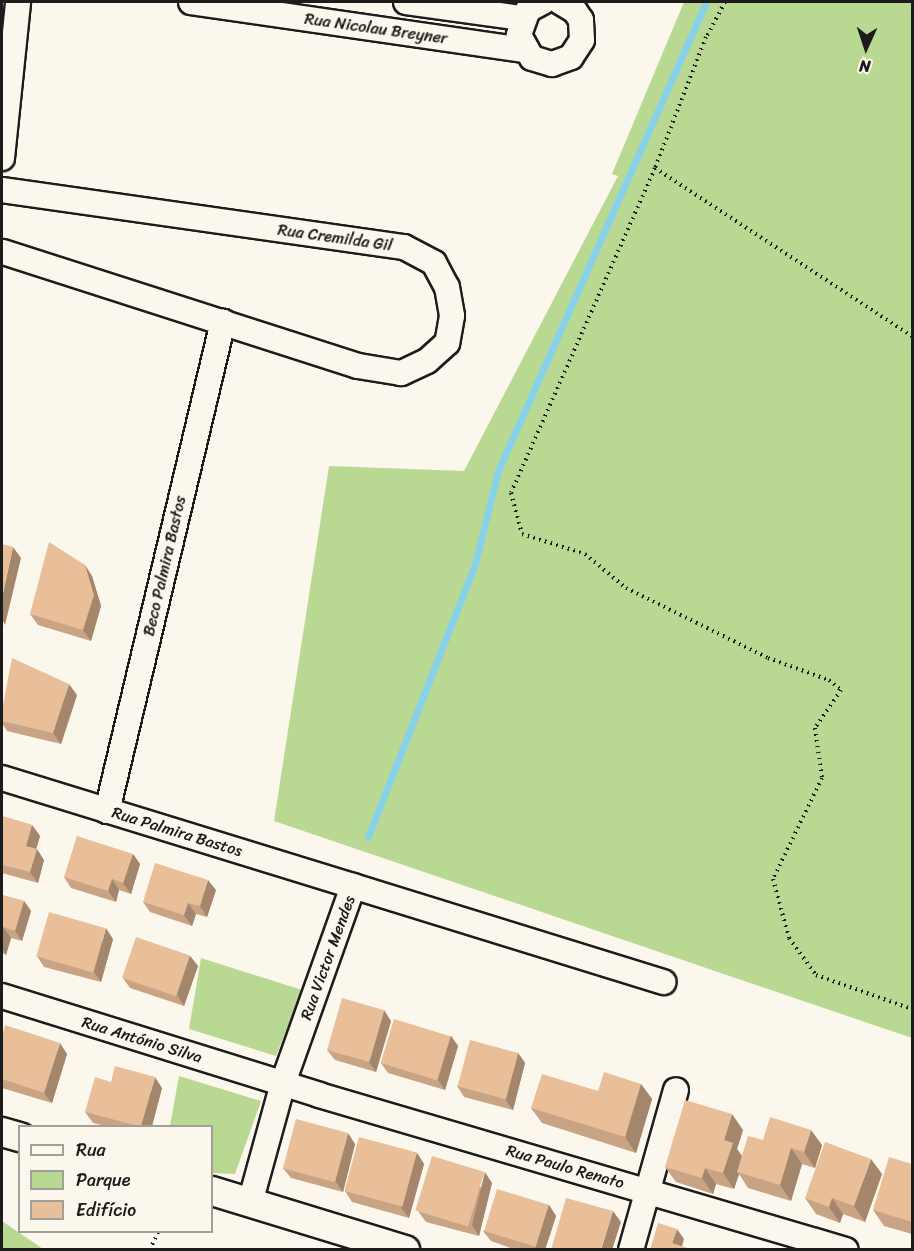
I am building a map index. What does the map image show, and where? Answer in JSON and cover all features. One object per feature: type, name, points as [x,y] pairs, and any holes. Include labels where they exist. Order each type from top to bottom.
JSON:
[{"type":"street","points":[[2,158],[18,2]]},
{"type":"street","name":"Rua Nicolau Breyner","points":[[191,2],[525,50],[532,58],[552,64],[562,62],[578,50],[583,30],[581,20],[575,11],[560,2]]},
{"type":"street","name":"Rua Nicolau Breyner","points":[[406,2],[522,18]]},
{"type":"street","points":[[525,50],[519,35],[522,18],[543,2]]},
{"type":"street","name":"Rua Cremilda Gil","points":[[2,190],[404,247],[434,263],[447,287],[452,316],[447,343],[427,361],[401,373],[358,366],[2,252]]},
{"type":"street","name":"Beco Palmira Bastos","points":[[106,811],[224,322]]},
{"type":"street","name":"Rua Palmira Bastos","points":[[2,778],[353,886]]},
{"type":"street","name":"Rua Victor Mendes","points":[[250,1203],[284,1083],[353,886],[664,982]]},
{"type":"street","name":"Rua António Silva","points":[[2,996],[284,1083]]},
{"type":"street","name":"Rua Paulo Renato","points":[[284,1083],[846,1250]]},
{"type":"street","points":[[631,1250],[676,1090]]},
{"type":"street","points":[[2,1132],[18,1136]]},
{"type":"street","points":[[213,1191],[405,1250]]},
{"type":"path","points":[[725,2],[706,37],[655,168],[511,492],[522,534],[585,554],[626,588],[768,658],[829,680],[841,690],[815,728],[822,778],[773,879],[789,938],[816,975],[912,1009]]},
{"type":"path","points":[[655,168],[912,336]]},
{"type":"path","points":[[150,1250],[158,1233]]},
{"type":"green space","points":[[684,2],[912,2],[912,1038],[274,821],[329,466],[464,471],[618,176],[612,174]]},
{"type":"green space","points":[[201,958],[302,990],[276,1056],[189,1029]]},
{"type":"green space","points":[[179,1076],[261,1101],[235,1174],[213,1173],[213,1125],[170,1125]]},
{"type":"green space","points":[[2,1221],[43,1249],[2,1249]]},
{"type":"building","points":[[49,542],[85,565],[94,595],[83,630],[30,614]]},
{"type":"building","points":[[2,544],[13,547],[2,598]]},
{"type":"building","points":[[12,658],[69,684],[53,733],[2,721]]},
{"type":"building","points":[[2,816],[32,825],[26,846],[37,849],[30,872],[2,865]]},
{"type":"building","points":[[77,836],[133,854],[123,883],[112,879],[108,891],[64,877]]},
{"type":"building","points":[[155,863],[208,880],[200,906],[188,903],[184,915],[143,902]]},
{"type":"building","points":[[2,895],[24,901],[15,931],[3,927],[2,934]]},
{"type":"building","points":[[49,912],[106,928],[93,972],[36,956]]},
{"type":"building","points":[[136,937],[190,956],[176,996],[122,978]]},
{"type":"building","points":[[342,998],[384,1010],[369,1062],[327,1050]]},
{"type":"building","points":[[394,1019],[450,1036],[437,1080],[381,1063]]},
{"type":"building","points":[[5,1025],[60,1043],[44,1093],[2,1079],[2,1037]]},
{"type":"building","points":[[470,1040],[518,1053],[506,1099],[458,1086]]},
{"type":"building","points":[[115,1066],[155,1077],[141,1125],[85,1112],[95,1077],[111,1082]]},
{"type":"building","points":[[604,1072],[641,1084],[625,1137],[531,1108],[542,1074],[598,1091]]},
{"type":"building","points":[[685,1100],[732,1114],[724,1140],[733,1143],[723,1173],[705,1168],[702,1178],[665,1167]]},
{"type":"building","points":[[770,1117],[811,1130],[804,1152],[791,1148],[780,1185],[737,1172],[748,1136],[763,1140]]},
{"type":"building","points":[[296,1119],[348,1133],[335,1182],[283,1168]]},
{"type":"building","points":[[359,1137],[417,1153],[402,1207],[345,1191]]},
{"type":"building","points":[[825,1142],[871,1159],[854,1206],[832,1198],[829,1207],[805,1198]]},
{"type":"building","points":[[432,1156],[485,1172],[468,1227],[415,1211]]},
{"type":"building","points":[[889,1157],[912,1164],[912,1222],[873,1210]]},
{"type":"building","points":[[497,1189],[549,1205],[536,1247],[484,1231]]},
{"type":"building","points":[[566,1198],[613,1211],[601,1250],[551,1250]]},
{"type":"building","points":[[658,1223],[677,1229],[672,1243],[694,1250],[650,1250]]},
{"type":"waterway","points":[[368,837],[475,564],[498,471],[706,2]]}]
